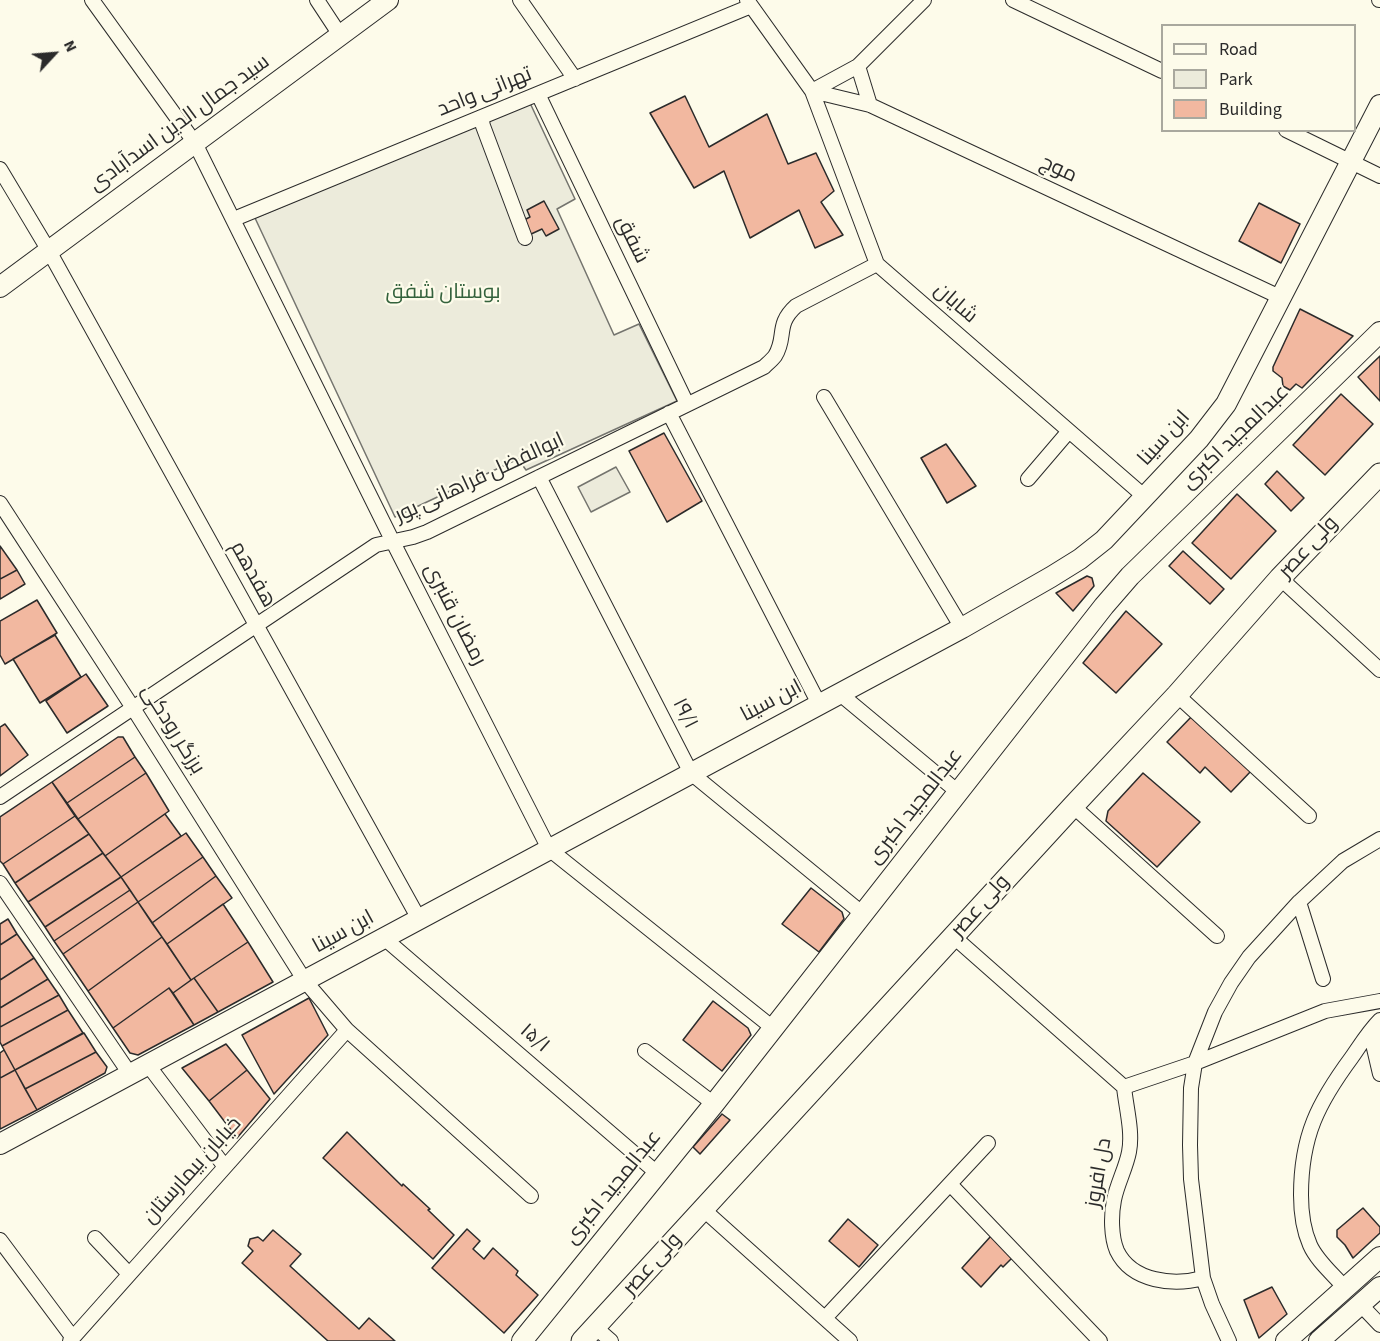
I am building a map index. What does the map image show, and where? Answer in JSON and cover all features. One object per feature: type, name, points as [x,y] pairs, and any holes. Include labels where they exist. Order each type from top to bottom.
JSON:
[{"type":"main road","name":"ولی عصر","points":[[596,1336],[793,1110],[1178,695],[1280,578],[1380,474]]},
{"type":"street","name":"رمضان قنبری","points":[[92,0],[195,143],[393,542],[549,849],[773,1028]]},
{"type":"street","points":[[317,0],[340,35]]},
{"type":"street","name":"سید جمال الدین اسدآبادی","points":[[0,287],[388,0]]},
{"type":"street","points":[[520,0],[574,79]]},
{"type":"street","points":[[812,91],[858,66],[924,0]]},
{"type":"street","points":[[1013,0],[1161,72]]},
{"type":"street","name":"تهرانی واحد","points":[[234,219],[574,79],[749,3]]},
{"type":"street","name":"شایان","points":[[749,3],[812,91],[877,264],[1145,497]]},
{"type":"street","points":[[858,66],[870,105]]},
{"type":"street","name":"موج","points":[[812,91],[870,105],[1282,298]]},
{"type":"street","name":"شفق","points":[[538,94],[687,404]]},
{"type":"street","name":"ابن سینا","points":[[0,1144],[962,628],[1080,559],[1104,540],[1145,497],[1199,439],[1226,404],[1380,105]]},
{"type":"street","points":[[481,117],[525,238]]},
{"type":"street","points":[[1290,132],[1380,176]]},
{"type":"street","name":"هفدهم","points":[[0,169],[49,251],[419,919]]},
{"type":"street","name":"ابوالفضل فراهانی پور","points":[[0,797],[376,545],[427,531],[764,367],[774,358],[779,346],[783,321],[796,306],[877,264]]},
{"type":"street","name":"عبدالمجید اکبری","points":[[522,1341],[714,1104],[1104,606],[1130,576],[1380,332]]},
{"type":"street","points":[[825,397],[962,628]]},
{"type":"street","points":[[669,413],[819,704]]},
{"type":"street","points":[[1028,479],[1069,431]]},
{"type":"street","name":"۱۹/۱","points":[[539,477],[691,773],[863,914]]},
{"type":"street","name":"برزگر رودکی","points":[[0,503],[133,708],[305,981],[347,1030],[531,1196]]},
{"type":"street","points":[[1280,578],[1380,669]]},
{"type":"street","points":[[839,693],[958,792]]},
{"type":"street","points":[[1178,695],[1309,816]]},
{"type":"street","points":[[1073,806],[1217,936]]},
{"type":"street","points":[[1229,1341],[1203,1278],[1191,1179],[1191,1088],[1195,1063],[1215,1012],[1249,957],[1299,902],[1342,861],[1380,838]]},
{"type":"street","points":[[0,883],[130,1074]]},
{"type":"street","points":[[1299,902],[1323,979]]},
{"type":"street","points":[[954,937],[1124,1087],[1195,1063],[1309,1016],[1350,1005],[1380,1001]]},
{"type":"street","name":"۱۵/۱","points":[[384,938],[657,1173]]},
{"type":"street","points":[[1377,1024],[1374,1052],[1380,1074]]},
{"type":"street","points":[[1377,1024],[1323,1099],[1314,1118],[1305,1148],[1301,1175],[1303,1225],[1310,1246],[1319,1260],[1380,1325]]},
{"type":"street","name":"خیابان بیمارستان","points":[[72,1339],[347,1030]]},
{"type":"street","points":[[645,1051],[714,1104]]},
{"type":"street","points":[[148,1065],[225,1167]]},
{"type":"street","name":"دل افروز","points":[[1124,1087],[1130,1150],[1113,1202],[1112,1224],[1117,1250],[1125,1262],[1156,1281],[1191,1281],[1203,1278]]},
{"type":"street","points":[[825,1318],[988,1143]]},
{"type":"street","points":[[950,1184],[1100,1341]]},
{"type":"street","points":[[704,1210],[850,1341]]},
{"type":"street","points":[[95,1238],[129,1274]]},
{"type":"street","points":[[0,1240],[72,1339]]},
{"type":"street","points":[[1286,1341],[1380,1257]]},
{"type":"street","points":[[1319,1341],[1380,1287]]},
{"type":"green space","name":"بوستان شفق","points":[[530,103],[575,199],[557,209],[614,335],[639,324],[677,401],[526,470],[518,459],[395,517],[255,218]]},
{"type":"green space","points":[[616,467],[630,492],[591,512],[578,487]]},
{"type":"building","points":[[685,96],[709,147],[767,114],[788,164],[816,153],[834,191],[821,202],[843,235],[815,248],[799,210],[750,238],[724,171],[694,188],[650,113]]},
{"type":"building","points":[[544,201],[559,229],[546,236],[542,229],[529,235],[522,221],[530,217],[527,210]]},
{"type":"building","points":[[1259,203],[1300,224],[1281,263],[1239,241]]},
{"type":"building","points":[[1300,309],[1353,336],[1302,388],[1296,384],[1290,390],[1283,386],[1282,378],[1273,371],[1273,367]]},
{"type":"building","points":[[1380,356],[1380,401],[1358,377]]},
{"type":"building","points":[[1341,394],[1373,424],[1325,475],[1293,445]]},
{"type":"building","points":[[664,433],[702,501],[667,522],[629,451]]},
{"type":"building","points":[[946,444],[976,486],[947,503],[921,458]]},
{"type":"building","points":[[1277,471],[1304,498],[1291,511],[1265,484]]},
{"type":"building","points":[[1237,494],[1276,531],[1231,579],[1192,543]]},
{"type":"building","points":[[0,546],[17,570],[0,579]]},
{"type":"building","points":[[1183,551],[1224,589],[1210,604],[1169,566]]},
{"type":"building","points":[[17,570],[25,584],[0,599],[0,579]]},
{"type":"building","points":[[1087,576],[1092,578],[1094,586],[1073,611],[1056,593]]},
{"type":"building","points":[[37,600],[57,633],[5,664],[0,655],[0,621]]},
{"type":"building","points":[[1126,611],[1162,644],[1116,693],[1083,663]]},
{"type":"building","points":[[55,635],[81,677],[40,703],[13,659]]},
{"type":"building","points":[[86,674],[108,706],[67,733],[46,701]]},
{"type":"building","points":[[1194,714],[1252,770],[1231,792],[1205,767],[1200,773],[1167,742]]},
{"type":"building","points":[[5,724],[28,755],[0,776],[0,727]]},
{"type":"building","points":[[118,737],[123,737],[135,757],[67,803],[52,782]]},
{"type":"building","points":[[135,757],[146,773],[78,819],[67,803]]},
{"type":"building","points":[[146,773],[169,811],[105,856],[78,819]]},
{"type":"building","points":[[1143,773],[1200,822],[1157,867],[1106,821],[1108,811]]},
{"type":"building","points":[[52,782],[75,816],[3,864],[0,861],[0,817]]},
{"type":"building","points":[[165,814],[181,836],[121,877],[105,856]]},
{"type":"building","points":[[75,816],[89,834],[15,883],[3,864]]},
{"type":"building","points":[[186,833],[203,857],[138,902],[121,877]]},
{"type":"building","points":[[89,834],[103,853],[28,902],[15,883]]},
{"type":"building","points":[[103,853],[121,877],[45,927],[28,902]]},
{"type":"building","points":[[203,857],[216,876],[152,923],[138,902]]},
{"type":"building","points":[[216,876],[232,898],[167,944],[152,923]]},
{"type":"building","points":[[121,877],[130,890],[54,941],[45,927]]},
{"type":"building","points":[[811,888],[842,912],[844,919],[819,952],[782,924]]},
{"type":"building","points":[[130,890],[138,902],[63,954],[54,941]]},
{"type":"building","points":[[138,902],[162,937],[88,991],[63,954]]},
{"type":"building","points":[[223,904],[248,942],[191,980],[167,944]]},
{"type":"building","points":[[8,919],[17,934],[0,945],[0,924]]},
{"type":"building","points":[[17,934],[34,958],[0,980],[0,945]]},
{"type":"building","points":[[162,937],[191,980],[173,993],[169,988],[113,1028],[88,991]]},
{"type":"building","points":[[248,942],[273,982],[218,1012],[194,978]]},
{"type":"building","points":[[34,958],[48,979],[0,1008],[0,980]]},
{"type":"building","points":[[194,978],[218,1012],[194,1025],[173,993]]},
{"type":"building","points":[[48,979],[59,995],[0,1027],[0,1008]]},
{"type":"building","points":[[169,988],[194,1025],[138,1055],[130,1053],[113,1028]]},
{"type":"building","points":[[59,995],[68,1010],[2,1046],[0,1027]]},
{"type":"building","points":[[309,998],[328,1035],[274,1094],[242,1035]]},
{"type":"building","points":[[713,1001],[748,1028],[751,1035],[722,1071],[683,1040]]},
{"type":"building","points":[[68,1010],[83,1033],[15,1070],[2,1046]]},
{"type":"building","points":[[84,1033],[96,1052],[25,1089],[15,1070]]},
{"type":"building","points":[[226,1044],[247,1070],[209,1101],[182,1068]]},
{"type":"building","points":[[4,1050],[15,1070],[0,1078],[0,1053]]},
{"type":"building","points":[[96,1052],[107,1067],[105,1073],[37,1110],[25,1089]]},
{"type":"building","points":[[15,1070],[37,1110],[0,1129],[0,1078]]},
{"type":"building","points":[[247,1070],[270,1099],[237,1138],[209,1101]]},
{"type":"building","points":[[722,1114],[730,1120],[700,1154],[693,1147]]},
{"type":"building","points":[[347,1132],[402,1186],[403,1184],[430,1209],[428,1210],[454,1235],[433,1259],[323,1158]]},
{"type":"building","points":[[1363,1208],[1380,1227],[1380,1233],[1353,1258],[1337,1237],[1337,1230]]},
{"type":"building","points":[[848,1219],[878,1245],[859,1267],[829,1241]]},
{"type":"building","points":[[467,1229],[480,1241],[473,1249],[484,1259],[493,1248],[518,1271],[516,1275],[538,1295],[504,1333],[432,1268]]},
{"type":"building","points":[[273,1230],[301,1254],[290,1266],[359,1329],[369,1318],[395,1341],[328,1341],[242,1263],[253,1251],[248,1246],[250,1239],[258,1237],[263,1241]]},
{"type":"building","points":[[991,1236],[1013,1257],[1003,1267],[1001,1265],[981,1287],[962,1268]]},
{"type":"building","points":[[1272,1287],[1287,1314],[1259,1338],[1244,1300]]}]
